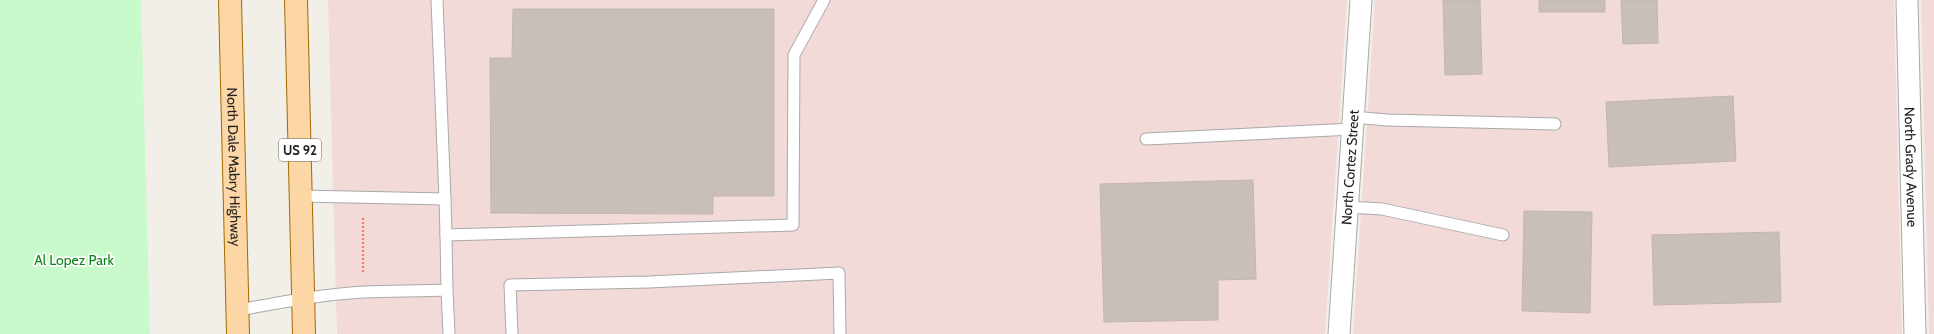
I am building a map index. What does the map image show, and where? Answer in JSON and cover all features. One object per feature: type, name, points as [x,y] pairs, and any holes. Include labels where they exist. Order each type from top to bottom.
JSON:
[{"type":"main road","name":"North Dale Mabry Highway","points":[[230,0],[238,334]]},
{"type":"main road","name":"US 92","points":[[296,0],[304,334]]},
{"type":"street","name":"North Cortez Street","points":[[1339,334],[1361,0]]},
{"type":"street","name":"North Grady Avenue","points":[[1908,0],[1915,334]]},
{"type":"lane","points":[[437,0],[449,334]]},
{"type":"lane","points":[[446,235],[793,225],[794,55],[824,0]]},
{"type":"lane","points":[[1146,139],[1387,120],[1555,124]]},
{"type":"lane","points":[[301,196],[445,199]]},
{"type":"lane","points":[[1348,207],[1382,209],[1503,235]]},
{"type":"lane","points":[[512,334],[510,285],[650,282],[839,273],[840,334]]},
{"type":"lane","points":[[238,310],[303,299],[364,292],[400,293],[447,290]]},
{"type":"path","points":[[363,218],[363,273]]},
{"type":"shaded area","points":[[328,0],[1347,0],[1325,334],[337,334]]},
{"type":"shaded area","points":[[1375,0],[1894,0],[1902,334],[1353,334]]},
{"type":"shaded area","points":[[1921,0],[1934,0],[1934,334],[1929,334]]},
{"type":"green space","name":"Al Lopez Park","points":[[0,0],[141,0],[150,334],[0,334]]},
{"type":"building","points":[[1443,0],[1480,0],[1482,74],[1445,75]]},
{"type":"building","points":[[1539,0],[1605,0],[1605,12],[1539,12]]},
{"type":"building","points":[[1621,0],[1657,0],[1658,43],[1623,44]]},
{"type":"building","points":[[513,9],[774,9],[774,196],[713,196],[713,214],[491,213],[490,58],[512,58]]},
{"type":"building","points":[[1733,96],[1736,161],[1609,167],[1606,102]]},
{"type":"building","points":[[1253,180],[1256,279],[1218,280],[1218,320],[1104,322],[1100,184]]},
{"type":"building","points":[[1524,211],[1592,212],[1590,313],[1522,311]]},
{"type":"building","points":[[1779,232],[1781,302],[1654,305],[1652,235]]}]
